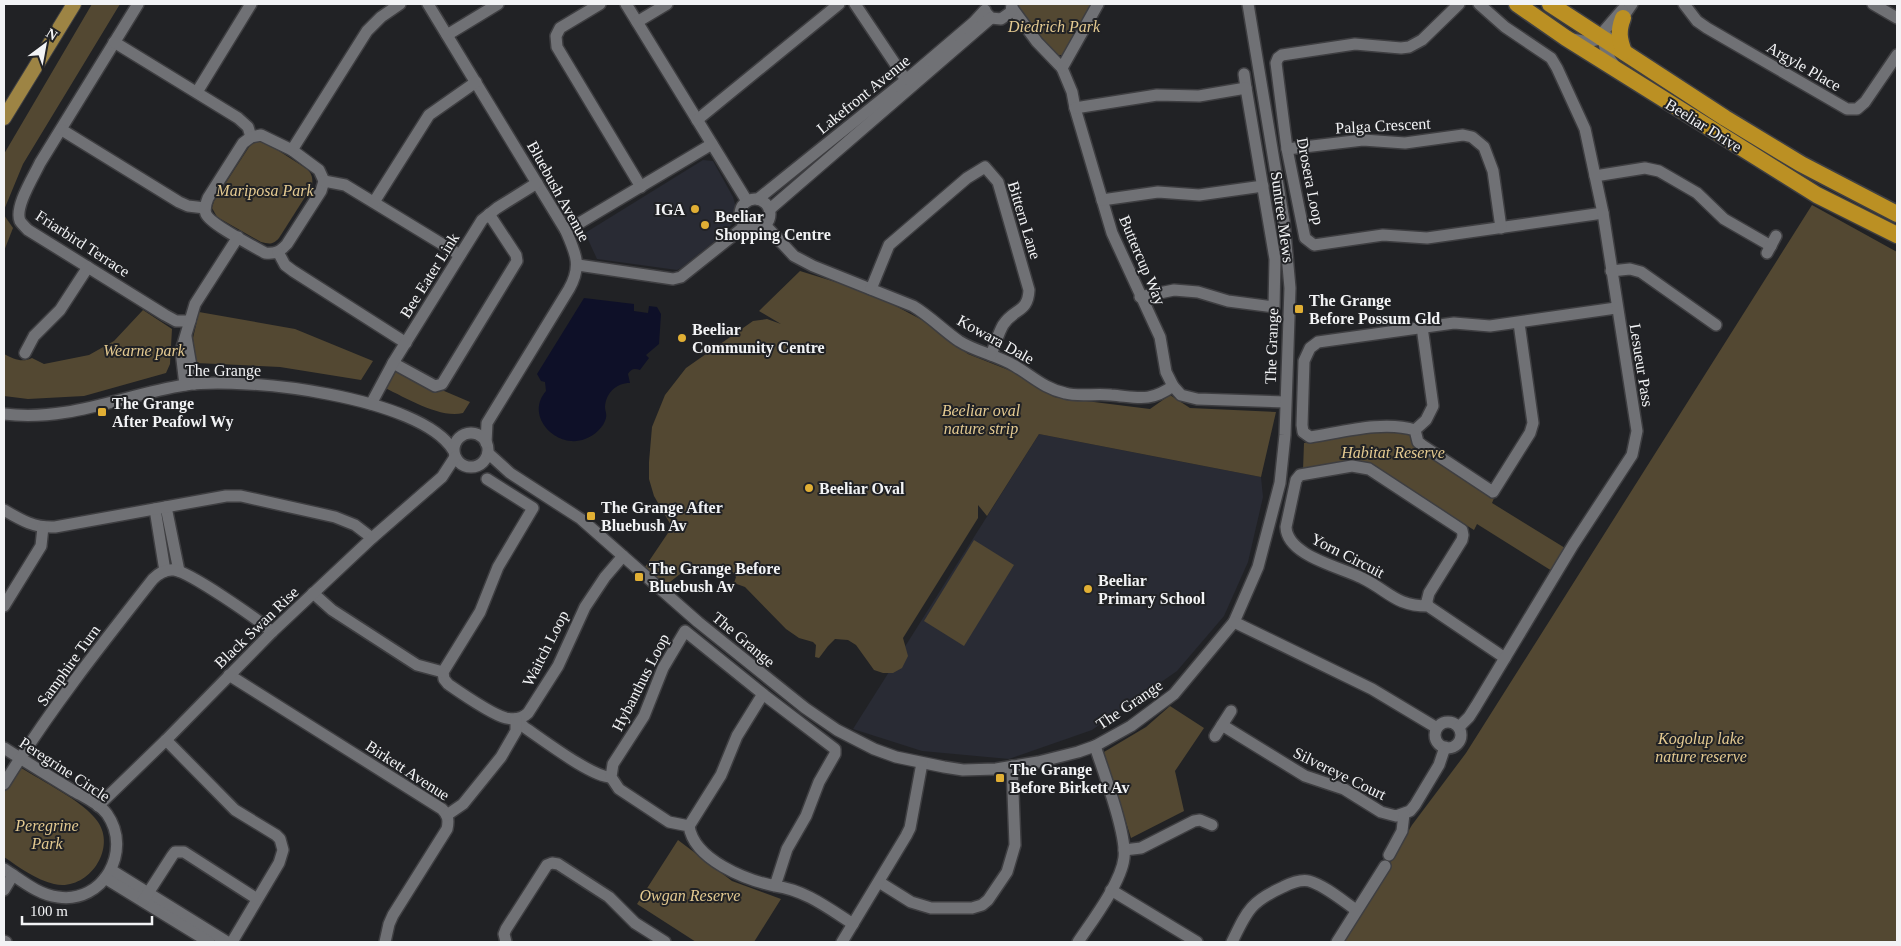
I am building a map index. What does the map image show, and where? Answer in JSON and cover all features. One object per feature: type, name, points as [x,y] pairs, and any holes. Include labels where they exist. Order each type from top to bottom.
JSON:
[{"type":"highway","name":"Beeliar Drive","points":[[1517,4],[1620,73],[1817,195],[1897,235]]},
{"type":"highway","name":"Beeliar Drive","points":[[1550,4],[1725,118],[1801,164],[1897,214]]},
{"type":"highway","points":[[1624,52],[1619,38],[1619,30],[1628,8]]},
{"type":"main road","points":[[4,118],[74,4]]},
{"type":"street","name":"Friarbird Terrace","points":[[138,4],[29,185],[20,206],[20,220],[28,230],[165,315],[176,321],[190,321]]},
{"type":"street","points":[[197,92],[251,4]]},
{"type":"street","points":[[292,150],[364,36],[381,17],[400,4]]},
{"type":"street","name":"Bluebush Avenue","points":[[428,4],[566,232],[574,248],[578,265],[569,289],[487,424],[473,433]]},
{"type":"street","points":[[448,35],[498,4]]},
{"type":"street","points":[[600,4],[560,28],[556,36],[557,47],[642,187]]},
{"type":"street","points":[[626,4],[712,144],[753,200]]},
{"type":"street","points":[[637,22],[667,4]]},
{"type":"street","points":[[697,120],[839,4]]},
{"type":"street","points":[[855,4],[908,84]]},
{"type":"street","points":[[1062,68],[1098,4]]},
{"type":"street","name":"The Grange","points":[[487,448],[510,473],[581,520],[755,669],[823,722],[874,749],[896,757],[963,770],[996,769],[1062,757],[1095,746],[1131,726],[1174,694],[1210,654],[1234,622],[1258,567],[1280,483],[1284,435],[1290,288],[1284,221],[1248,4]]},
{"type":"street","name":"Drosera Loop","points":[[1459,4],[1422,40],[1409,47],[1392,48],[1354,44],[1282,55],[1278,58],[1276,63],[1287,149],[1305,238],[1311,244],[1383,235],[1427,238],[1603,213]]},
{"type":"street","name":"Lesueur Pass","points":[[1445,747],[1457,744],[1461,733],[1458,727],[1470,717],[1573,545],[1632,455],[1636,431],[1603,213],[1585,129],[1554,62],[1546,54],[1506,27],[1479,4]]},
{"type":"street","name":"Argyle Place","points":[[1684,4],[1693,17],[1707,28],[1847,109],[1856,109],[1866,102],[1897,55]]},
{"type":"street","points":[[1873,4],[1897,18]]},
{"type":"street","points":[[986,8],[998,20],[1005,18],[1011,12],[1012,6]]},
{"type":"street","name":"Buttercup Way","points":[[1012,6],[1037,42],[1062,68],[1072,92],[1112,233],[1160,337],[1166,372],[1173,386]]},
{"type":"street","name":"Lakefront Avenue","points":[[770,209],[908,84],[986,8]]},
{"type":"street","points":[[1620,73],[1607,56],[1603,32],[1608,25],[1628,8]]},
{"type":"street","name":"Buttercup Way","points":[[1005,18],[1037,42]]},
{"type":"street","points":[[1566,38],[1588,42],[1604,39]]},
{"type":"street","points":[[114,42],[238,118],[248,128],[251,137]]},
{"type":"street","name":"Suntree Mews","points":[[1140,297],[1174,290],[1198,292],[1228,301],[1274,307],[1275,259],[1244,74]]},
{"type":"street","points":[[374,202],[429,115],[476,82]]},
{"type":"street","name":"Lakefront Avenue","points":[[753,200],[908,84]]},
{"type":"street","points":[[1075,108],[1157,95],[1199,96],[1246,88]]},
{"type":"street","points":[[62,130],[179,202],[188,206],[205,208]]},
{"type":"street","name":"Palga Crescent","points":[[1287,149],[1363,140],[1406,143],[1463,135],[1472,137],[1484,147],[1493,171],[1501,228]]},
{"type":"street","points":[[267,136],[292,150],[319,170],[324,182],[321,191],[287,244],[278,252],[272,254],[265,253],[212,222],[206,214],[205,208],[208,198],[243,144],[251,137],[267,136]]},
{"type":"street","points":[[566,232],[712,144]]},
{"type":"street","name":"Bittern Lane","points":[[870,289],[889,245],[968,178],[986,167],[998,182],[1029,290],[1029,300],[1003,326],[991,355]]},
{"type":"street","points":[[1595,176],[1645,168],[1659,171],[1697,193],[1724,219],[1771,245]]},
{"type":"street","points":[[324,182],[345,184],[460,256]]},
{"type":"street","name":"Bee Eater Link","points":[[371,404],[393,363],[479,225],[489,214],[537,182]]},
{"type":"street","points":[[1102,200],[1158,192],[1199,195],[1263,186]]},
{"type":"street","points":[[753,200],[765,202],[770,209],[769,222],[760,230],[754,230],[745,226],[740,219],[742,206],[753,200]]},
{"type":"street","points":[[393,363],[435,386],[442,384],[517,261],[516,255],[489,214]]},
{"type":"street","points":[[578,265],[672,279],[681,276],[745,226]]},
{"type":"street","name":"Kowara Dale","points":[[766,226],[794,256],[813,266],[913,306],[929,316],[959,341],[1014,365],[1044,387],[1066,394],[1102,394],[1149,398],[1162,394],[1173,386]]},
{"type":"street","points":[[190,385],[181,351],[195,304],[238,237]]},
{"type":"street","points":[[278,252],[285,265],[293,271],[406,343]]},
{"type":"street","points":[[24,353],[34,336],[60,310],[88,267]]},
{"type":"street","points":[[1611,271],[1630,269],[1641,272],[1716,325]]},
{"type":"street","points":[[1415,430],[1392,426],[1310,437],[1306,435],[1302,428],[1304,361],[1310,348],[1323,340],[1422,327],[1454,323],[1490,326],[1616,308]]},
{"type":"street","points":[[1415,430],[1418,442],[1493,492],[1530,433],[1533,423],[1519,323]]},
{"type":"street","points":[[1415,430],[1426,420],[1433,406],[1422,327]]},
{"type":"street","name":"The Grange","points":[[4,414],[32,416],[70,412],[137,395],[190,385],[286,388],[332,394],[371,404],[404,415],[438,432],[461,436]]},
{"type":"street","points":[[1173,386],[1181,395],[1197,399],[1285,402]]},
{"type":"street","name":"Bluebush Avenue","points":[[487,424],[487,448]]},
{"type":"street","name":"The Grange","points":[[438,432],[454,453]]},
{"type":"street","points":[[473,433],[481,436],[487,448],[485,460],[479,465],[472,467],[459,463],[454,453],[454,444],[461,436],[473,433]]},
{"type":"street","name":"Black Swan Rise","points":[[442,477],[454,453]]},
{"type":"street","name":"The Grange","points":[[479,465],[510,473]]},
{"type":"street","name":"Black Swan Rise","points":[[98,806],[272,632],[372,538],[442,477],[465,466]]},
{"type":"street","name":"Yorn Circuit","points":[[1428,606],[1429,593],[1462,540],[1462,530],[1369,469],[1352,466],[1300,475],[1296,480],[1286,526],[1286,532],[1299,548],[1318,560],[1365,579],[1402,602],[1428,606],[1505,658]]},
{"type":"street","points":[[443,672],[480,612],[498,567],[538,510],[487,479]]},
{"type":"street","points":[[4,510],[24,522],[43,527],[54,527],[226,496],[241,496],[335,517],[356,525],[372,538]]},
{"type":"street","points":[[161,508],[165,571],[179,571],[256,618],[272,632]]},
{"type":"street","points":[[161,508],[179,571]]},
{"type":"street","points":[[4,606],[41,546],[43,527]]},
{"type":"street","name":"Waitch Loop","points":[[516,719],[528,713],[558,666],[585,607],[605,577],[623,556]]},
{"type":"street","name":"Samphire Turn","points":[[4,784],[20,758],[148,586],[160,573],[165,571]]},
{"type":"street","points":[[313,593],[332,610],[417,665],[443,672]]},
{"type":"street","points":[[1234,622],[1372,689],[1437,728]]},
{"type":"street","name":"Hybanthus Loop","points":[[611,777],[613,764],[644,716],[681,628],[763,694],[834,747],[835,751],[818,782],[806,816],[789,844],[775,886]]},
{"type":"street","points":[[443,672],[446,681],[453,688],[499,715],[516,719],[524,727],[591,771],[604,777],[611,777],[619,789],[669,822],[689,826]]},
{"type":"street","name":"Birkett Avenue","points":[[229,675],[442,809],[447,814],[447,829],[393,915],[385,942]]},
{"type":"street","points":[[763,694],[737,736],[721,775],[689,826],[693,840],[716,862],[743,878],[790,888],[814,899],[853,924]]},
{"type":"street","points":[[1215,736],[1231,712]]},
{"type":"street","points":[[447,814],[463,804],[501,757],[516,731],[516,719]]},
{"type":"street","points":[[1337,942],[1387,861],[1402,832],[1404,814],[1415,805],[1443,759],[1445,747],[1436,740],[1437,728],[1447,722],[1454,723],[1458,727]]},
{"type":"street","name":"Silvereye Court","points":[[1222,725],[1305,776],[1344,789],[1381,812],[1396,816],[1404,814]]},
{"type":"street","points":[[166,740],[235,810],[268,829],[280,839],[283,850],[279,863],[232,942]]},
{"type":"street","points":[[1078,942],[1111,890],[1120,873],[1124,858],[1118,823],[1095,746]]},
{"type":"street","name":"Peregrine Circle","points":[[4,748],[98,806],[110,820],[116,836],[116,854],[108,874]]},
{"type":"street","points":[[842,942],[903,844],[910,828],[922,763]]},
{"type":"street","points":[[879,882],[911,902],[931,908],[972,908],[982,905],[988,900],[1011,864],[1015,845],[1012,766]]},
{"type":"street","points":[[1124,850],[1142,848],[1194,821],[1200,820],[1212,825]]},
{"type":"street","points":[[145,897],[172,856],[180,851],[257,899]]},
{"type":"street","points":[[505,941],[506,929],[547,865],[552,863],[558,864],[609,897],[635,923],[665,942]]},
{"type":"street","points":[[4,890],[9,872],[44,893],[60,898],[75,897],[93,889],[108,874],[145,897],[227,942]]},
{"type":"street","points":[[1232,942],[1248,912],[1259,899],[1293,882],[1309,881],[1316,884],[1356,910]]},
{"type":"street","points":[[1111,890],[1197,942]]},
{"type":"street","points":[[145,897],[209,942]]},
{"type":"shaded area","points":[[703,160],[713,161],[733,197],[738,214],[725,233],[677,270],[597,259],[585,233]]},
{"type":"shaded area","name":"Beeliar Primary School","points":[[1039,434],[1261,477],[1263,497],[1248,562],[1224,616],[1177,671],[1092,730],[1009,759],[922,751],[853,729]]},
{"type":"green space","points":[[92,4],[120,4],[23,164],[4,210],[4,154]]},
{"type":"green space","name":"Diedrich Park","points":[[1019,4],[1091,4],[1091,8],[1066,52],[1062,55],[1056,55],[1019,17]]},
{"type":"green space","name":"Mariposa Park","points":[[259,141],[265,142],[307,169],[312,178],[312,186],[279,238],[271,243],[261,242],[217,217],[212,208],[214,201],[249,147]]},
{"type":"green space","name":"Kogolup lake nature reserve","points":[[1812,205],[1897,252],[1897,942],[1342,942],[1412,825],[1466,753]]},
{"type":"green space","points":[[4,215],[13,228],[4,251]]},
{"type":"green space","name":"Beeliar Oval","points":[[800,271],[871,293],[924,321],[968,354],[1021,375],[1054,397],[1150,409],[1170,395],[1190,408],[1276,412],[1261,477],[1039,434],[987,516],[978,505],[978,518],[903,638],[908,656],[902,668],[893,673],[883,673],[874,670],[856,645],[848,640],[835,639],[819,658],[815,657],[816,645],[813,642],[799,638],[786,629],[745,587],[734,583],[736,577],[732,571],[684,571],[666,585],[645,567],[672,527],[654,496],[649,479],[652,427],[665,395],[686,368],[753,321],[767,319],[781,324],[759,311]]},
{"type":"green space","name":"Wearne park","points":[[143,310],[172,329],[170,364],[166,373],[84,396],[28,399],[4,396],[4,354],[21,360],[32,358],[44,364],[89,355],[114,341]]},
{"type":"green space","name":"Wearne park","points":[[199,312],[295,329],[373,361],[361,380],[280,367],[196,363],[193,338]]},
{"type":"green space","points":[[395,370],[470,402],[463,413],[453,414],[421,406],[381,386]]},
{"type":"green space","name":"Habitat Reserve","points":[[1376,431],[1409,433],[1413,439],[1495,496],[1492,503],[1565,548],[1552,571],[1477,524],[1474,530],[1382,473],[1363,464],[1303,470],[1304,443]]},
{"type":"green space","points":[[974,540],[1014,565],[964,646],[924,621]]},
{"type":"green space","points":[[1170,706],[1204,728],[1175,771],[1184,811],[1131,838],[1104,752],[1146,727]]},
{"type":"green space","name":"Peregrine Park","points":[[20,767],[73,799],[98,822],[103,833],[104,845],[101,856],[87,875],[77,882],[66,885],[41,880],[4,857],[4,793]]},
{"type":"green space","name":"Owgan Reserve","points":[[678,840],[732,881],[781,899],[754,942],[696,942],[637,904]]},
{"type":"water","points":[[584,298],[634,304],[634,311],[648,313],[649,306],[657,307],[661,314],[659,344],[646,355],[649,358],[640,370],[633,369],[629,372],[630,383],[616,387],[607,397],[605,407],[606,418],[601,428],[585,439],[564,440],[547,429],[541,420],[539,411],[540,401],[546,391],[545,382],[541,381],[537,374]]},
{"type":"place","name":"IGA","points":[[695,209]]},
{"type":"place","name":"Beeliar Shopping Centre","points":[[705,225]]},
{"type":"place","name":"The Grange Before Possum Gld","points":[[1299,309]]},
{"type":"place","name":"Beeliar Community Centre","points":[[682,338]]},
{"type":"place","name":"The Grange After Peafowl Wy","points":[[102,412]]},
{"type":"place","name":"Beeliar Oval","points":[[809,488]]},
{"type":"place","name":"The Grange After Bluebush Av","points":[[591,516]]},
{"type":"place","name":"The Grange Before Bluebush Av","points":[[639,577]]},
{"type":"place","name":"Beeliar Primary School","points":[[1088,589]]},
{"type":"place","name":"The Grange Before Birkett Av","points":[[1000,778]]},
{"type":"park label","name":"Beeliar oval nature strip","points":[[981,419]]}]
